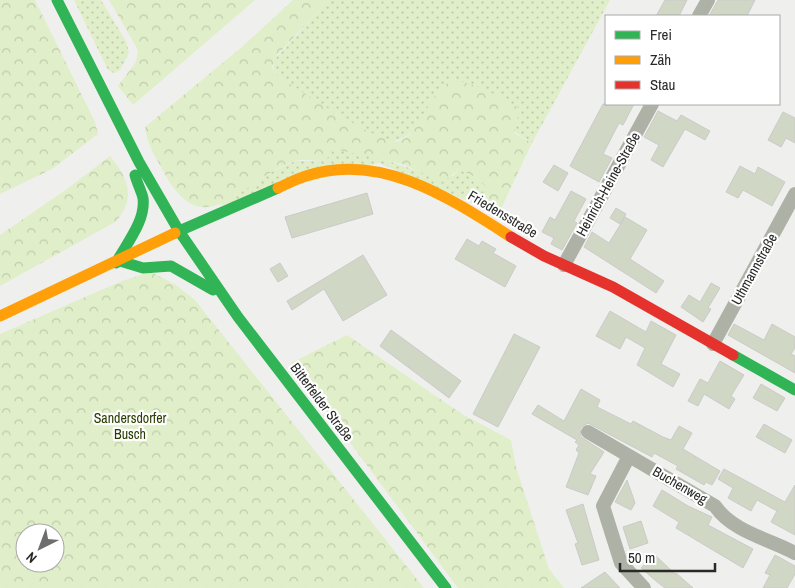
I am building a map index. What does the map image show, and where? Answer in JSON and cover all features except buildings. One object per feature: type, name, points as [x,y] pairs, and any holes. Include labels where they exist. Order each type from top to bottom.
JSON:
[{"type":"street","name":"Bitterfelder Straße","points":[[57,0],[131,147],[179,231],[222,294],[446,588]]},
{"type":"street","points":[[700,15],[708,0]]},
{"type":"street","name":"Heinrich-Heine-Straße","points":[[564,265],[651,105]]},
{"type":"street","points":[[139,162],[134,175],[141,190],[142,212],[139,224],[130,235],[118,262],[142,268],[171,266],[222,294]]},
{"type":"street","name":"Friedensstraße","points":[[0,316],[118,262],[179,231],[306,176],[334,170],[359,169],[392,175],[416,184],[491,223],[538,253],[587,274],[795,390]]},
{"type":"street","name":"Uthmannstraße","points":[[713,344],[795,194]]},
{"type":"street","name":"Buchenweg","points":[[588,432],[715,506],[722,516],[772,544],[783,546],[795,553]]},
{"type":"street","points":[[629,456],[603,506],[621,563],[644,588]]},
{"type":"green space","points":[[0,0],[35,0],[95,122],[98,134],[52,169],[0,194]]},
{"type":"green space","points":[[74,0],[101,0],[126,41],[129,53],[120,70],[114,73],[108,70]]},
{"type":"green space","points":[[109,0],[255,0],[133,105],[118,86],[136,62],[138,50]]},
{"type":"green space","points":[[293,0],[329,0],[277,55],[272,67],[274,72],[337,114],[375,135],[399,141],[406,138],[416,127],[437,93],[450,82],[456,81],[475,86],[496,95],[520,109],[514,133],[532,143],[498,215],[479,206],[480,198],[487,188],[478,179],[467,173],[458,170],[443,182],[402,164],[334,149],[325,161],[295,161],[260,179],[228,201],[212,207],[197,206],[181,197],[166,176],[153,152],[145,127],[243,46]]},
{"type":"green space","points":[[329,0],[610,0],[532,143],[443,86],[427,113],[413,130],[397,140],[388,141],[344,119],[301,92],[274,72],[273,61]]},
{"type":"green space","points":[[334,149],[376,157],[421,172],[453,176],[458,170],[474,177],[487,188],[480,198],[479,206],[379,163],[219,206],[273,171],[295,161],[325,161]]},
{"type":"green space","points":[[110,156],[121,172],[128,189],[128,197],[122,214],[115,222],[0,286],[0,235],[67,189]]},
{"type":"green space","name":"Sandersdorfer Busch","points":[[151,272],[176,285],[195,300],[424,588],[0,588],[0,334],[122,281]]},
{"type":"green space","points":[[347,335],[462,414],[511,440],[516,467],[549,569],[564,588],[458,588],[291,363]]},
{"type":"traffic: fast","points":[[57,0],[139,162],[179,231],[175,233]]},
{"type":"traffic: fast","points":[[116,263],[138,224],[143,207],[143,198],[135,175]]},
{"type":"traffic: fast","points":[[278,188],[179,231],[238,317],[446,588]]},
{"type":"traffic: fast","points":[[120,261],[143,268],[171,266],[213,290]]},
{"type":"traffic: fast","points":[[733,355],[795,390]]},
{"type":"traffic: slow","points":[[278,188],[306,176],[334,170],[361,170],[388,174],[440,194],[511,237]]},
{"type":"traffic: slow","points":[[0,316],[175,233]]},
{"type":"traffic: jam","points":[[511,237],[544,256],[613,287],[733,355]]}]
